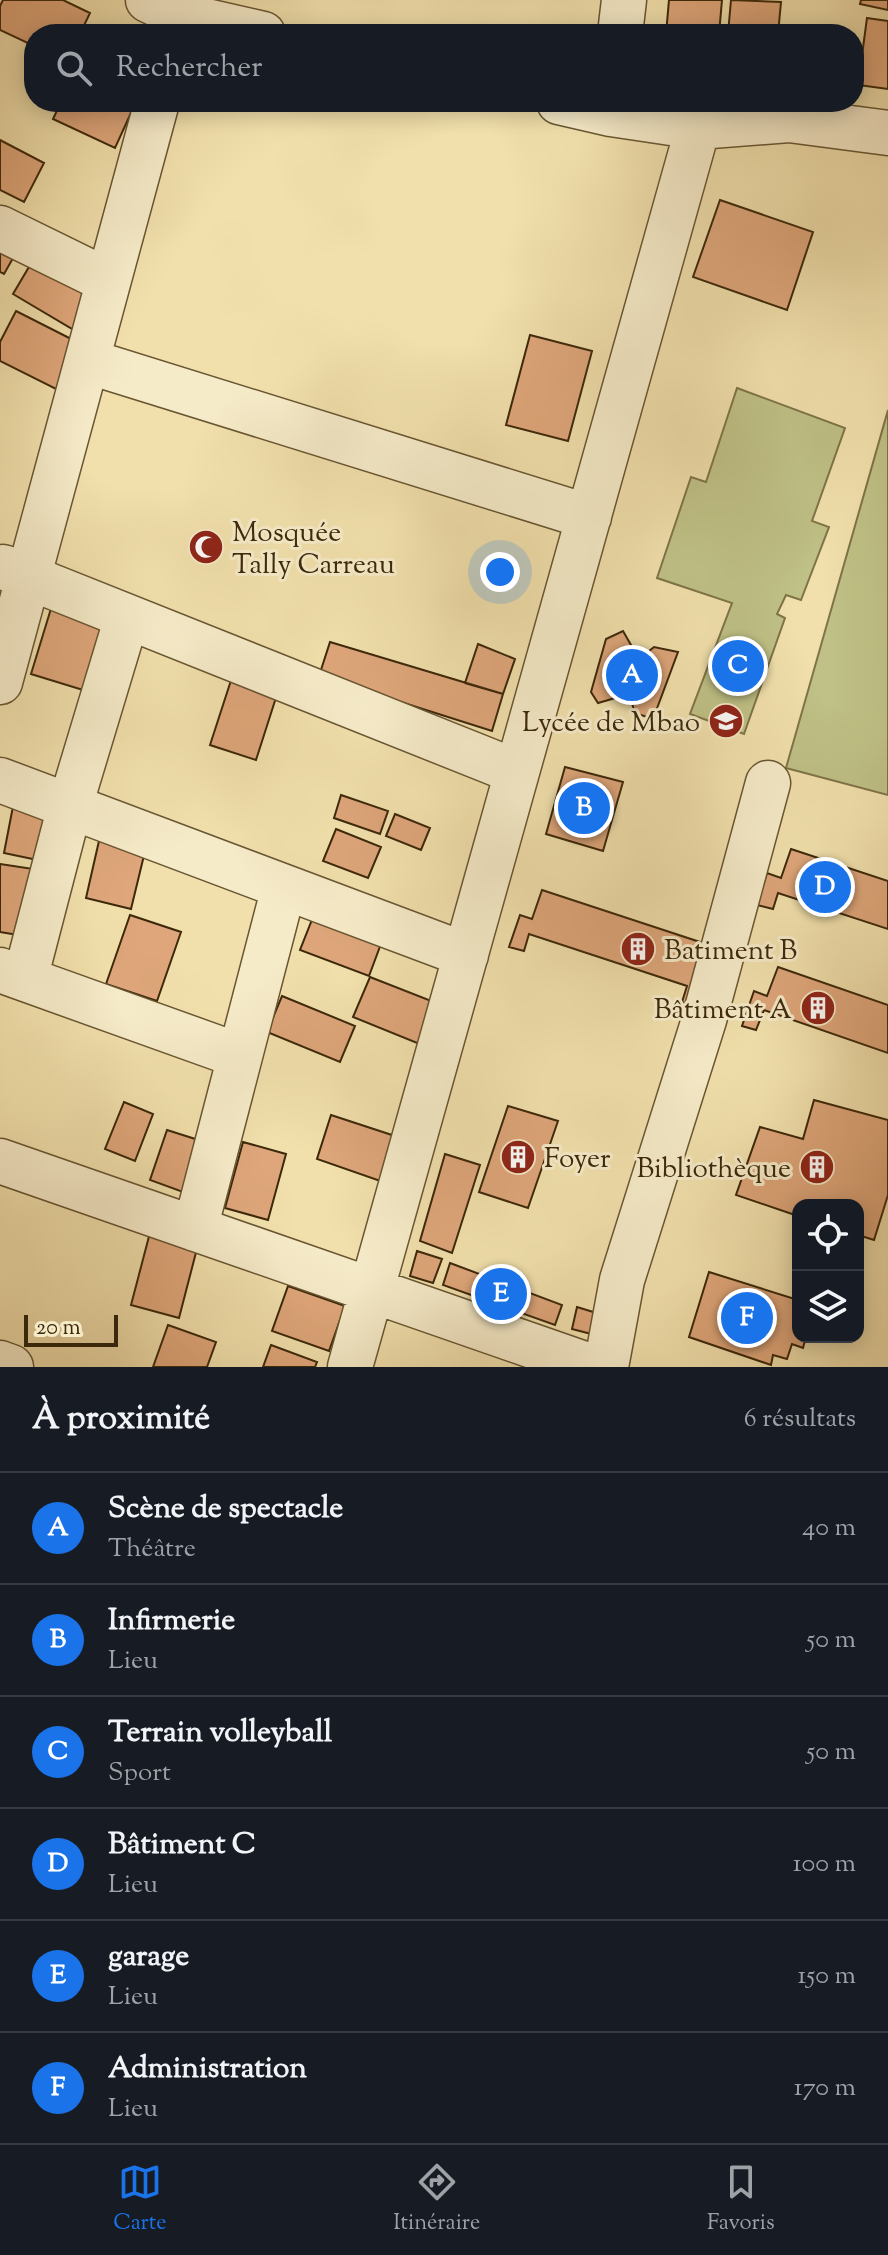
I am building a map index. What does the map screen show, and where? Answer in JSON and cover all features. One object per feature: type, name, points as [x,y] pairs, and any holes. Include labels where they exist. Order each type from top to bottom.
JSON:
[{"type":"street","points":[[275,24],[278,0]]},
{"type":"street","points":[[621,24],[624,0]]},
{"type":"street","points":[[168,16],[210,24]]},
{"type":"street","points":[[0,682],[14,571],[87,361],[154,112]]},
{"type":"street","points":[[629,112],[698,127],[789,120],[888,133]]},
{"type":"street","points":[[350,1367],[698,127]]},
{"type":"street","points":[[0,228],[108,281]]},
{"type":"street","points":[[87,361],[589,517]]},
{"type":"street","points":[[14,571],[517,772]]},
{"type":"street","points":[[127,617],[70,806],[12,975],[240,1056]]},
{"type":"street","points":[[0,780],[466,955]]},
{"type":"street","points":[[606,1367],[622,1280],[704,1020],[768,783]]},
{"type":"street","points":[[195,1229],[284,887]]},
{"type":"street","points":[[0,1161],[372,1290],[545,1359],[593,1367]]},
{"type":"street","points":[[0,1363],[11,1367]]},
{"type":"green space","points":[[737,388],[845,428],[812,521],[829,527],[801,600],[786,595],[777,614],[785,618],[744,734],[690,714],[732,603],[657,578],[691,477],[706,482]]},
{"type":"green space","points":[[888,410],[888,795],[786,768]]},
{"type":"building","points":[[3,0],[63,0],[90,13],[85,24],[24,24],[24,41],[0,30]]},
{"type":"building","points":[[669,0],[722,0],[720,24],[667,24]]},
{"type":"building","points":[[731,0],[781,2],[779,24],[729,24]]},
{"type":"building","points":[[861,0],[888,0],[888,10],[860,4]]},
{"type":"building","points":[[867,18],[888,21],[888,89],[864,86]]},
{"type":"building","points":[[56,112],[131,112],[115,148],[53,119]]},
{"type":"building","points":[[0,140],[44,163],[24,202],[0,190]]},
{"type":"building","points":[[720,200],[813,232],[787,310],[693,277]]},
{"type":"building","points":[[0,232],[21,244],[4,274],[0,272]]},
{"type":"building","points":[[36,255],[101,294],[79,333],[13,294]]},
{"type":"building","points":[[16,311],[89,348],[66,394],[0,361],[0,342]]},
{"type":"building","points":[[530,335],[592,351],[568,441],[506,425]]},
{"type":"building","points":[[53,602],[105,618],[83,690],[31,674]]},
{"type":"building","points":[[623,631],[639,659],[654,647],[678,652],[653,719],[635,713],[629,694],[598,703],[591,692],[606,639]]},
{"type":"building","points":[[330,642],[503,694],[492,731],[319,676]]},
{"type":"building","points":[[478,644],[515,659],[503,694],[465,683]]},
{"type":"building","points":[[235,668],[281,682],[256,760],[210,745]]},
{"type":"building","points":[[565,767],[623,782],[603,851],[546,834]]},
{"type":"building","points":[[341,795],[388,811],[380,834],[334,818]]},
{"type":"building","points":[[15,796],[58,805],[47,862],[4,853]]},
{"type":"building","points":[[395,814],[430,828],[421,850],[386,836]]},
{"type":"building","points":[[336,829],[381,847],[368,878],[323,861]]},
{"type":"building","points":[[101,832],[147,843],[131,909],[86,898]]},
{"type":"building","points":[[791,849],[888,881],[888,929],[778,893],[773,909],[757,905],[767,873],[781,878]]},
{"type":"building","points":[[0,864],[40,870],[30,937],[0,932]]},
{"type":"building","name":"Batiment B","points":[[542,890],[703,943],[693,976],[705,980],[696,1006],[682,1002],[687,986],[529,934],[524,951],[509,947],[520,915],[532,919]]},
{"type":"building","points":[[317,907],[385,933],[369,976],[300,950]]},
{"type":"building","points":[[130,915],[181,932],[157,1001],[106,984]]},
{"type":"building","name":"Bâtiment A","points":[[778,967],[888,1005],[888,1053],[764,1010],[756,1030],[742,1026],[754,991],[767,996]]},
{"type":"building","points":[[370,977],[439,1004],[422,1045],[353,1017]]},
{"type":"building","points":[[282,996],[355,1026],[340,1062],[267,1032]]},
{"type":"building","name":"Bibliothèque","points":[[814,1100],[888,1120],[888,1195],[874,1240],[864,1237],[864,1199],[792,1199],[792,1214],[736,1195],[760,1127],[803,1139]]},
{"type":"building","points":[[124,1102],[153,1114],[135,1161],[105,1149]]},
{"type":"building","name":"Foyer","points":[[508,1106],[558,1121],[528,1208],[479,1192]]},
{"type":"building","points":[[331,1115],[401,1138],[386,1183],[317,1159]]},
{"type":"building","points":[[167,1130],[211,1144],[194,1196],[150,1180]]},
{"type":"building","points":[[243,1142],[286,1154],[268,1220],[225,1208]]},
{"type":"building","points":[[445,1154],[480,1165],[452,1253],[420,1241]]},
{"type":"building","points":[[152,1225],[200,1237],[179,1318],[131,1305]]},
{"type":"building","points":[[417,1251],[442,1259],[433,1283],[410,1276]]},
{"type":"building","points":[[450,1263],[562,1305],[555,1325],[443,1285]]},
{"type":"building","points":[[709,1272],[792,1298],[792,1343],[804,1343],[803,1348],[792,1344],[787,1359],[773,1355],[771,1365],[689,1337]]},
{"type":"building","points":[[288,1286],[345,1306],[329,1351],[272,1331]]},
{"type":"building","points":[[577,1307],[603,1315],[599,1336],[572,1329]]},
{"type":"building","points":[[168,1325],[216,1342],[207,1367],[153,1367]]},
{"type":"building","points":[[271,1345],[317,1362],[315,1367],[263,1367]]},
{"type":"place","name":"Mosquée Tally Carreau","points":[[206,547]]},
{"type":"place","name":"Terrain volleyball","points":[[738,666]]},
{"type":"place","name":"Scène de spectacle","points":[[632,675]]},
{"type":"place","name":"Lycée de Mbao","points":[[726,721]]},
{"type":"place","name":"Infirmerie","points":[[584,808]]},
{"type":"place","name":"Bâtiment C","points":[[825,887]]},
{"type":"place","name":"Batiment B","points":[[638,949]]},
{"type":"place","name":"Bâtiment A","points":[[818,1008]]},
{"type":"place","name":"Foyer","points":[[518,1157]]},
{"type":"place","name":"Bibliothèque","points":[[817,1167]]},
{"type":"place","name":"garage","points":[[501,1294]]},
{"type":"place","name":"Administration","points":[[747,1318]]}]
